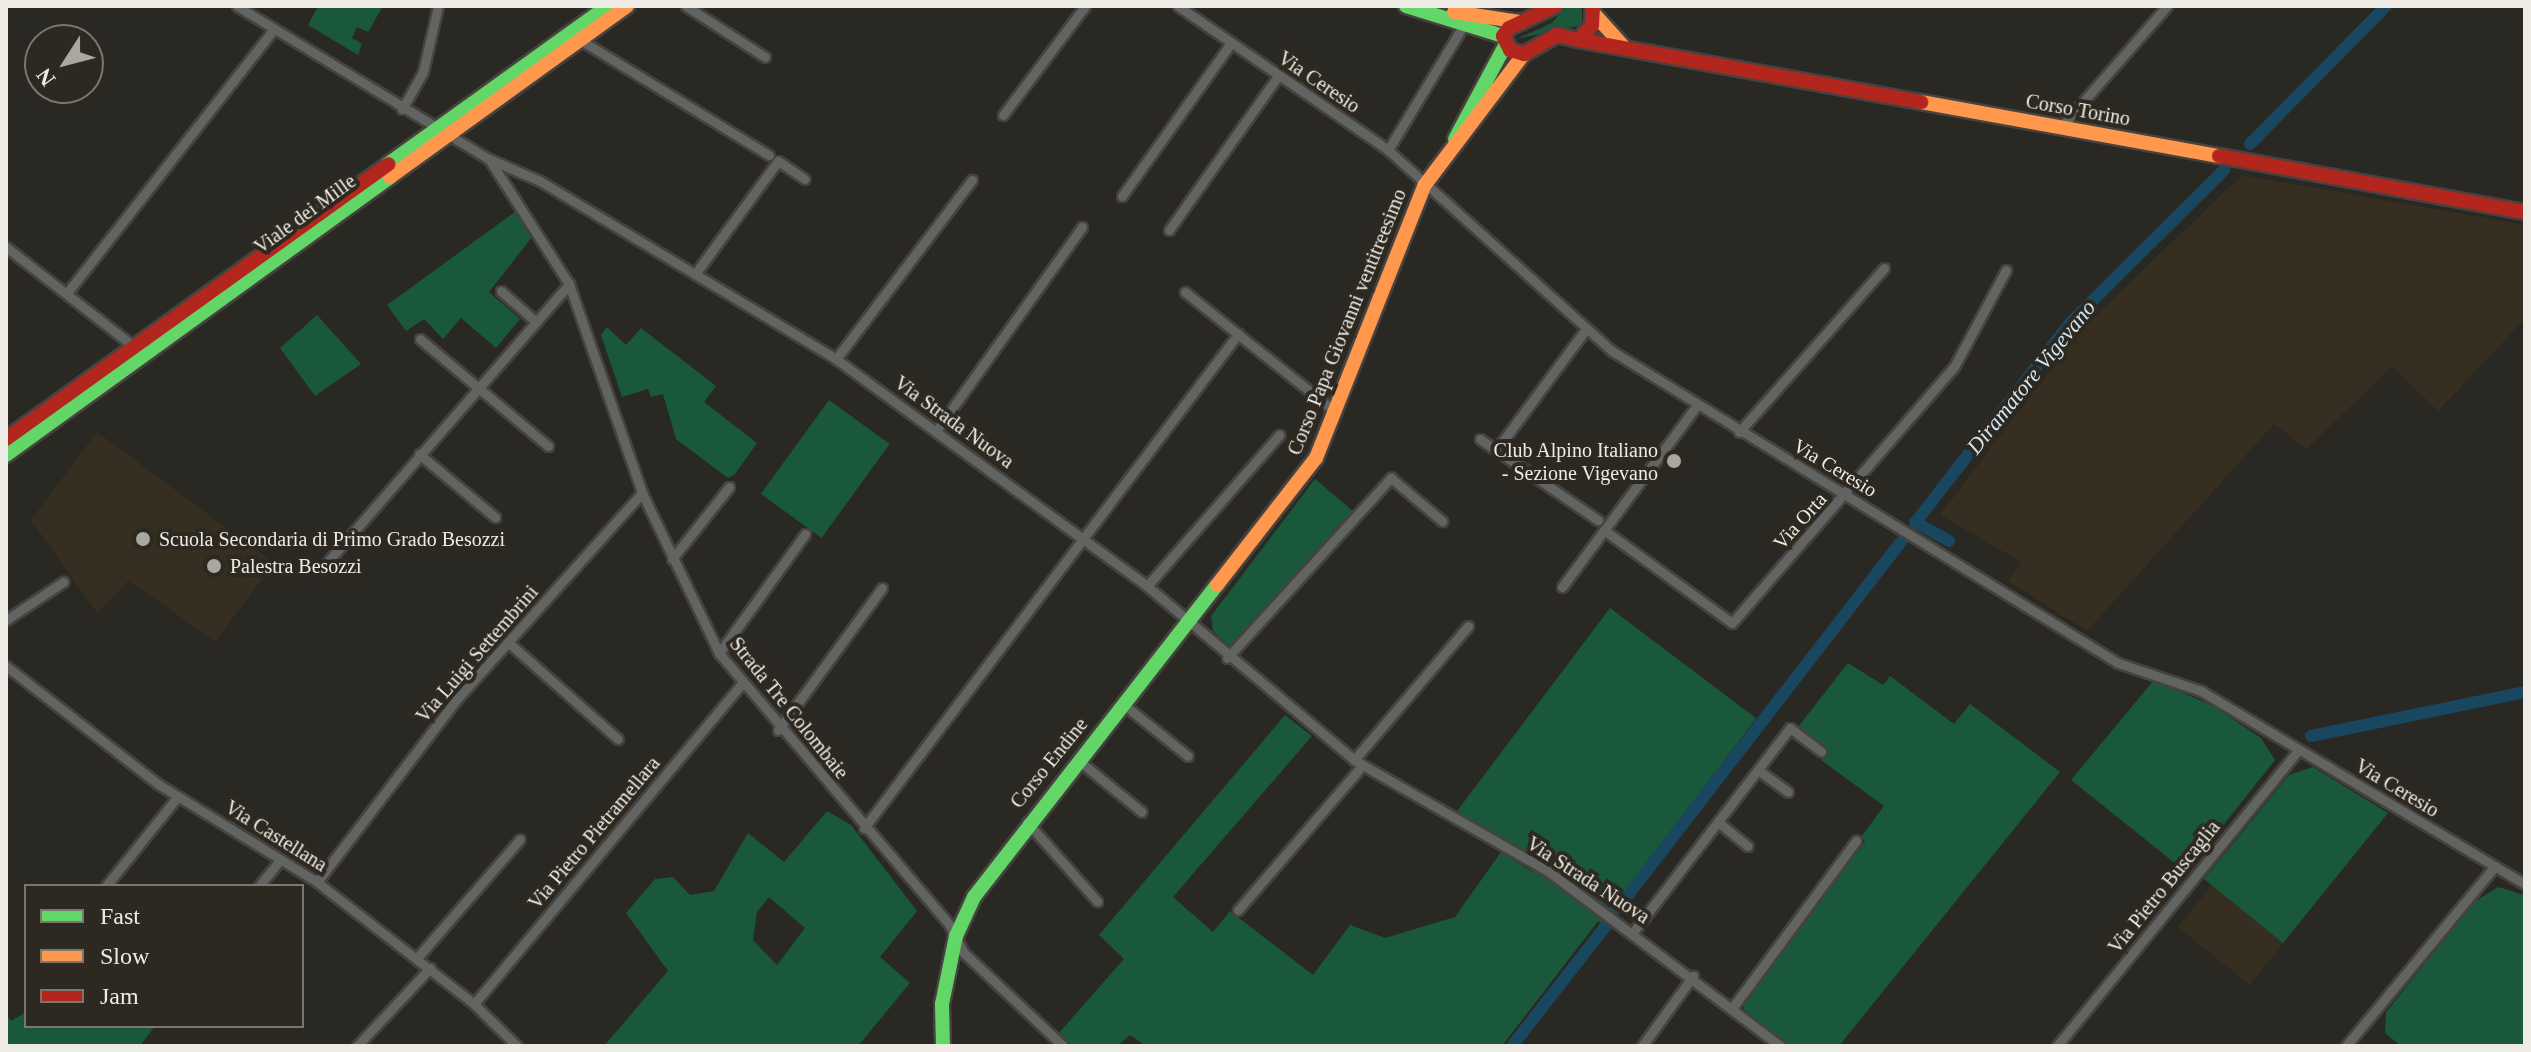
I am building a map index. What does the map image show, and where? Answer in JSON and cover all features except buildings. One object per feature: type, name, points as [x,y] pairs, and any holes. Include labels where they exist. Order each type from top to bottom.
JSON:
[{"type":"main road","name":"Viale dei Mille","points":[[576,36],[608,6]]},
{"type":"main road","name":"Viale dei Mille","points":[[6,455],[576,36],[627,6]]},
{"type":"main road","points":[[1406,6],[1446,14],[1468,13],[1521,22]]},
{"type":"main road","points":[[1505,40],[1521,22],[1555,6]]},
{"type":"main road","points":[[1579,40],[1594,9],[1623,46]]},
{"type":"main road","points":[[1468,13],[1524,54]]},
{"type":"main road","name":"Corso Torino","points":[[1524,54],[1547,37],[1623,46],[2525,212]]},
{"type":"main road","name":"Corso Papa Giovanni ventitreesimo","points":[[1452,147],[1505,40]]},
{"type":"main road","name":"Corso Papa Giovanni ventitreesimo","points":[[1187,625],[1299,484],[1336,412],[1424,186],[1524,54]]},
{"type":"main road","name":"Viale dei Mille","points":[[6,439],[133,346],[442,134]]},
{"type":"main road","name":"Corso Endine","points":[[943,1046],[942,1004],[956,936],[974,897],[1027,822],[1187,625]]},
{"type":"street","name":"Strada Tre Colombaie","points":[[237,6],[442,134],[489,159],[569,284],[642,493],[719,653],[778,730],[956,936],[963,952],[1063,1046]]},
{"type":"street","points":[[402,109],[423,72],[438,6]]},
{"type":"street","points":[[686,6],[765,57]]},
{"type":"street","points":[[1003,115],[1085,6]]},
{"type":"street","name":"Via Ceresio","points":[[1178,6],[1388,150],[1424,186],[1586,329],[1697,405],[2118,663],[2201,691],[2525,884]]},
{"type":"street","points":[[2061,127],[2167,6]]},
{"type":"street","points":[[1388,150],[1468,13]]},
{"type":"street","points":[[67,293],[274,29]]},
{"type":"street","points":[[576,36],[769,155]]},
{"type":"street","points":[[1122,196],[1231,43]]},
{"type":"street","points":[[1169,230],[1278,76]]},
{"type":"street","name":"Via Strada Nuova","points":[[489,159],[540,181],[836,359],[1147,586],[1187,625],[1358,763],[1548,871],[1634,931],[1780,1046]]},
{"type":"street","points":[[695,274],[778,161],[805,179]]},
{"type":"street","points":[[836,359],[972,180]]},
{"type":"street","points":[[936,431],[1082,227]]},
{"type":"street","points":[[6,247],[133,346]]},
{"type":"street","points":[[1739,432],[1884,268]]},
{"type":"street","name":"Via Orta","points":[[1601,525],[1732,623],[1846,496],[1954,367],[2006,270]]},
{"type":"street","points":[[324,566],[534,320],[569,284]]},
{"type":"street","points":[[501,291],[534,320]]},
{"type":"street","points":[[1185,292],[1336,412]]},
{"type":"street","points":[[1496,450],[1586,329]]},
{"type":"street","points":[[864,828],[1238,334]]},
{"type":"street","points":[[420,339],[548,446]]},
{"type":"street","points":[[1562,587],[1601,525],[1697,405]]},
{"type":"street","points":[[1147,586],[1279,435]]},
{"type":"street","points":[[1480,439],[1601,525]]},
{"type":"street","points":[[419,454],[495,517]]},
{"type":"street","points":[[1227,658],[1391,478],[1442,521]]},
{"type":"street","points":[[672,559],[729,487]]},
{"type":"street","name":"Via Luigi Settembrini","points":[[317,882],[509,643],[642,493]]},
{"type":"street","points":[[719,653],[805,534]]},
{"type":"street","points":[[6,620],[63,582]]},
{"type":"street","points":[[778,730],[882,588]]},
{"type":"street","points":[[1238,910],[1468,626]]},
{"type":"street","points":[[509,643],[618,739]]},
{"type":"street","name":"Via Castellana","points":[[6,666],[178,796],[317,882],[430,968],[515,1042]]},
{"type":"street","name":"Via Pietro Pietramellara","points":[[474,1004],[741,685]]},
{"type":"street","points":[[1123,704],[1188,756]]},
{"type":"street","points":[[1634,931],[1790,728],[1821,751]]},
{"type":"street","name":"Via Pietro Buscaglia","points":[[2057,1046],[2298,751]]},
{"type":"street","points":[[1078,760],[1142,812]]},
{"type":"street","points":[[1758,770],[1788,792]]},
{"type":"street","points":[[108,884],[178,796]]},
{"type":"street","points":[[1027,822],[1097,901]]},
{"type":"street","points":[[1718,822],[1748,846]]},
{"type":"street","points":[[417,958],[520,839]]},
{"type":"street","points":[[1733,1007],[1856,841]]},
{"type":"street","points":[[261,884],[280,860]]},
{"type":"street","points":[[2346,1046],[2494,867]]},
{"type":"street","points":[[357,1046],[430,968]]},
{"type":"street","points":[[1642,1046],[1693,976]]},
{"type":"street","points":[[505,1046],[515,1042]]},
{"type":"shaded area","points":[[2242,175],[2525,225],[2525,319],[2438,411],[2392,366],[2307,449],[2274,424],[2087,631],[2008,581],[2021,562],[1940,515],[2079,332]]},
{"type":"shaded area","name":"Scuola Secondaria di Primo Grado Besozzi","points":[[97,432],[274,563],[215,642],[129,580],[97,613],[31,520]]},
{"type":"shaded area","points":[[2212,885],[2283,943],[2250,985],[2178,927]]},
{"type":"green space","points":[[318,6],[383,6],[368,32],[357,27],[352,38],[362,44],[358,55],[308,25]]},
{"type":"green space","points":[[1566,6],[1582,7],[1582,25],[1516,39],[1552,23]]},
{"type":"green space","points":[[519,209],[532,237],[489,292],[520,319],[496,348],[461,318],[443,339],[424,319],[406,331],[387,305]]},
{"type":"green space","points":[[317,315],[361,364],[315,396],[280,348]]},
{"type":"green space","points":[[607,327],[626,345],[641,328],[716,386],[704,402],[757,443],[735,474],[728,478],[676,439],[663,394],[651,397],[648,389],[622,397],[601,335]]},
{"type":"green space","points":[[829,400],[890,444],[821,538],[761,494]]},
{"type":"green space","points":[[1315,479],[1354,512],[1234,650],[1213,631],[1211,616]]},
{"type":"green space","points":[[1610,608],[1756,718],[1601,923],[1455,813]]},
{"type":"green space","points":[[1848,663],[1883,685],[1890,676],[1954,724],[1970,704],[2060,772],[1839,1046],[1787,1046],[1744,1009],[1743,998],[1865,842],[1861,837],[1884,806],[1821,760],[1827,750],[1798,727]]},
{"type":"green space","points":[[2154,680],[2213,706],[2261,738],[2275,760],[2186,872],[2071,780]]},
{"type":"green space","points":[[1285,715],[1312,736],[1173,897],[1213,932],[1230,911],[1313,975],[1350,925],[1385,938],[1455,917],[1501,852],[1602,916],[1502,1046],[1146,1046],[1130,1035],[1117,1046],[1072,1046],[1058,1034],[1124,959],[1099,935]]},
{"type":"green space","points":[[2313,767],[2388,813],[2283,943],[2204,879],[2289,775]]},
{"type":"green space","points":[[827,811],[851,825],[917,911],[880,957],[910,983],[858,1046],[604,1046],[668,971],[626,913],[655,879],[673,877],[690,895],[714,891],[748,833],[784,862]],"holes":[[[769,897],[805,928],[777,965],[753,940],[757,912]]]},
{"type":"green space","points":[[2498,887],[2525,895],[2525,1046],[2401,1046],[2385,1033],[2386,1012],[2474,902]]},
{"type":"green space","points":[[24,1013],[24,1028],[154,1028],[140,1046],[6,1046],[6,1014],[11,1021]]},
{"type":"waterway","name":"Diramatore Vigevano","points":[[2250,144],[2386,6]]},
{"type":"waterway","name":"Diramatore Vigevano","points":[[1915,523],[2071,322],[2224,170]]},
{"type":"waterway","points":[[1915,522],[1949,541]]},
{"type":"waterway","name":"Diramatore Vigevano","points":[[1618,908],[1905,537]]},
{"type":"waterway","points":[[2311,736],[2525,692]]},
{"type":"waterway","name":"Diramatore Vigevano","points":[[1512,1046],[1609,922]]},
{"type":"traffic: fast","points":[[388,164],[608,6]]},
{"type":"traffic: fast","points":[[1406,6],[1503,36]]},
{"type":"traffic: fast","points":[[1455,139],[1506,44]]},
{"type":"traffic: fast","points":[[6,455],[390,177]]},
{"type":"traffic: fast","points":[[943,1046],[942,1004],[956,936],[974,897],[1217,585]]},
{"type":"traffic: slow","points":[[390,177],[627,6]]},
{"type":"traffic: slow","points":[[1454,12],[1521,22]]},
{"type":"traffic: slow","points":[[1596,16],[1623,46]]},
{"type":"traffic: slow","points":[[1217,585],[1316,458],[1424,186],[1524,54]]},
{"type":"traffic: slow","points":[[1921,102],[2219,156]]},
{"type":"traffic: jam","points":[[1555,6],[1509,28],[1503,36],[1510,50],[1524,54],[1557,35],[1579,40],[1592,25],[1593,6]]},
{"type":"traffic: jam","points":[[1579,40],[1921,102]]},
{"type":"traffic: jam","points":[[2219,156],[2525,212]]},
{"type":"traffic: jam","points":[[6,439],[388,164]]},
{"type":"place","name":"Club Alpino Italiano - Sezione Vigevano","points":[[1674,461]]},
{"type":"place","name":"Scuola Secondaria di Primo Grado Besozzi","points":[[143,539]]},
{"type":"place","name":"Palestra Besozzi","points":[[214,566]]}]
